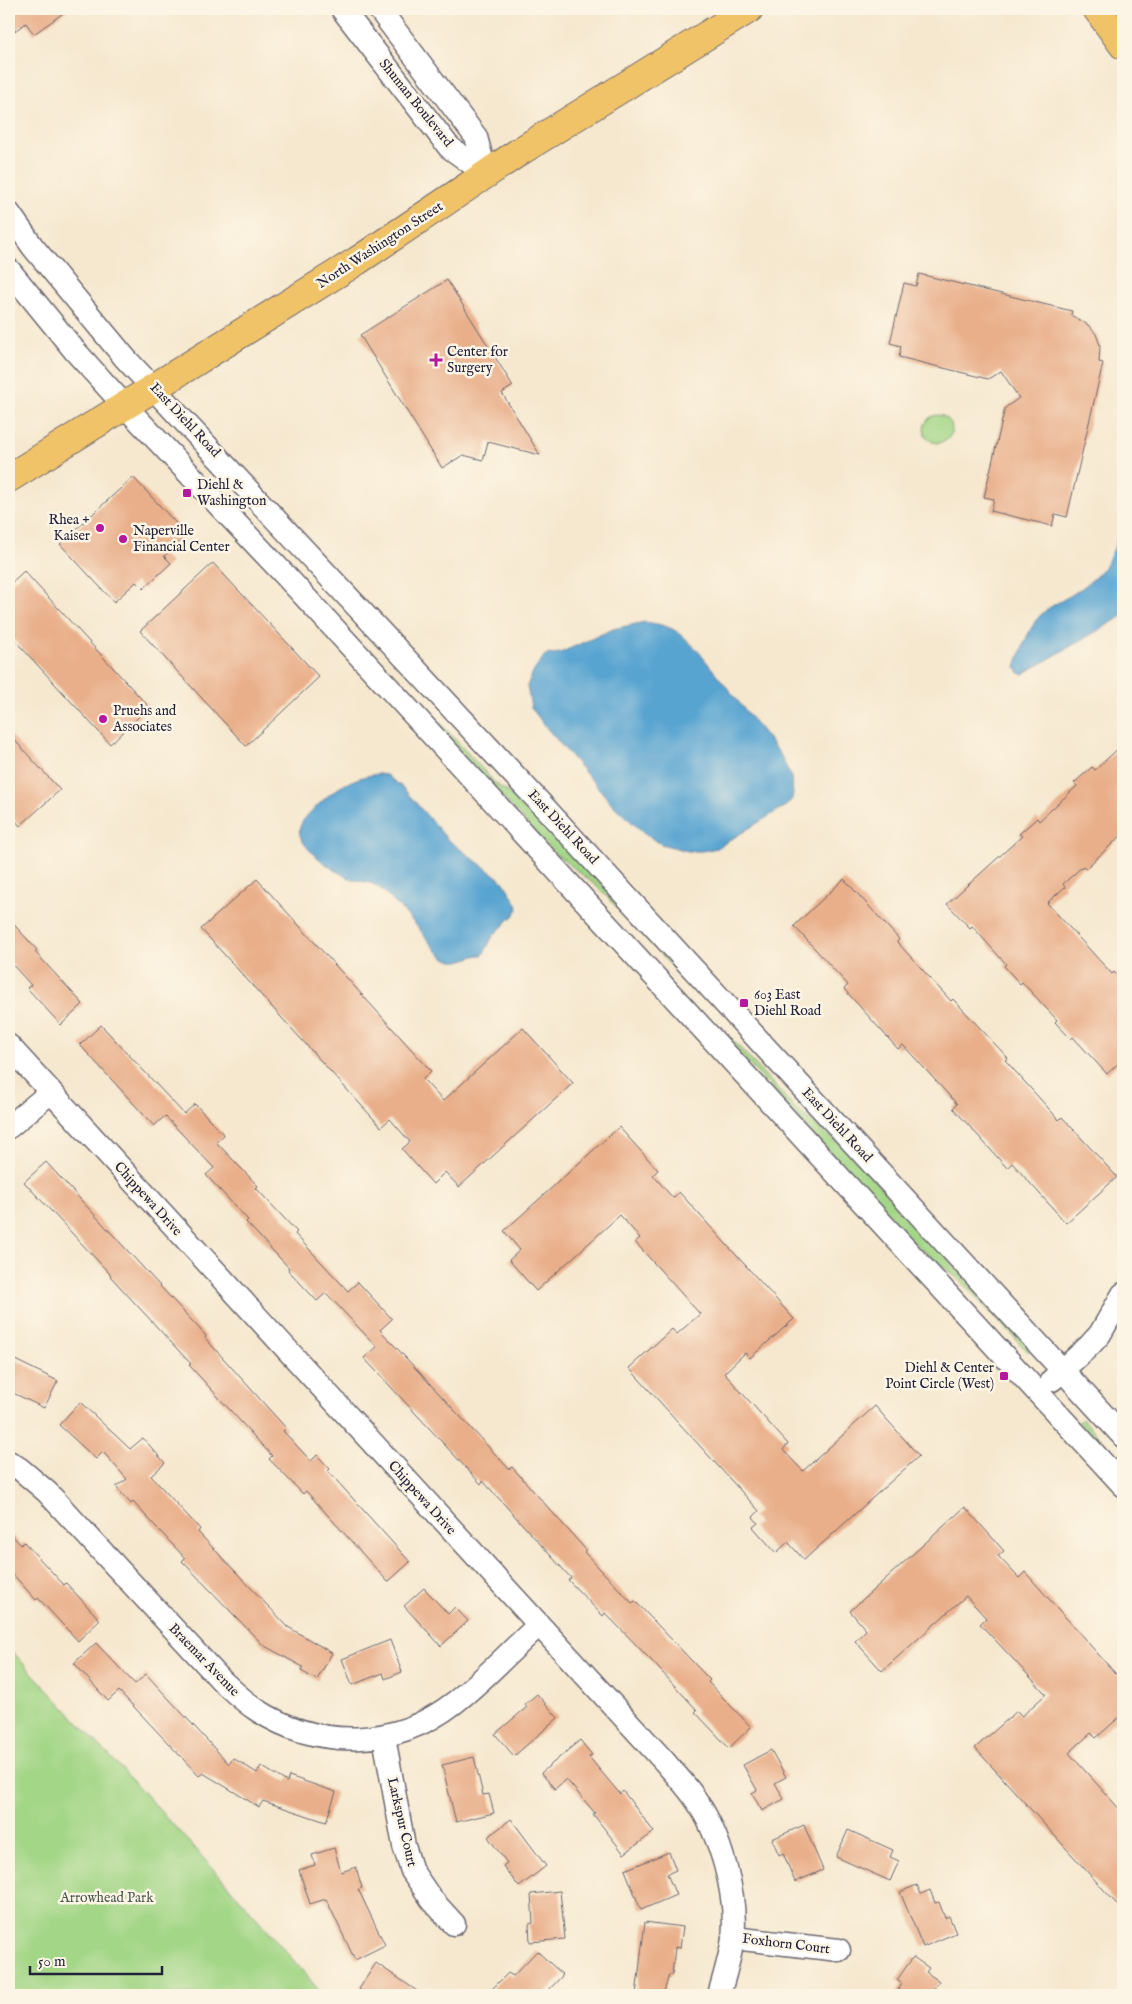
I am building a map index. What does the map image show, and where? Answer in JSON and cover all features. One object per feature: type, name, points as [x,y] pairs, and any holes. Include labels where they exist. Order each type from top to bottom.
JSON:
[{"type":"main road","name":"North Washington Street","points":[[9,478],[399,235],[486,174],[664,60],[749,9]]},
{"type":"main road","points":[[1097,9],[1123,45]]},
{"type":"street","name":"Shuman Boulevard","points":[[342,9],[449,147],[486,174]]},
{"type":"street","name":"Shuman Boulevard","points":[[379,9],[476,137],[486,174]]},
{"type":"street","name":"East Diehl Road","points":[[9,213],[33,247],[125,358],[154,386],[1123,1436]]},
{"type":"street","points":[[9,270],[75,351],[124,405],[284,574],[1123,1485]]},
{"type":"street","name":"Chippewa Drive","points":[[9,1046],[664,1761],[699,1804],[717,1838],[726,1867],[732,1908],[733,1938],[728,1966],[718,1995]]},
{"type":"street","points":[[9,1127],[51,1092]]},
{"type":"street","points":[[1039,1393],[1100,1334],[1123,1294]]},
{"type":"street","name":"Braemar Avenue","points":[[9,1462],[47,1492],[222,1681],[242,1699],[276,1721],[306,1732],[345,1738],[384,1737],[431,1718],[454,1703],[539,1625]]},
{"type":"street","name":"Larkspur Court","points":[[384,1737],[404,1846],[412,1871],[432,1900],[454,1924]]},
{"type":"street","name":"Foxhorn Court","points":[[733,1938],[839,1950]]},
{"type":"green space","points":[[938,415],[948,419],[952,429],[948,439],[938,443],[928,439],[924,429],[928,419]]},
{"type":"green space","points":[[423,704],[495,783],[536,813],[680,968],[676,971],[599,888],[551,850],[419,706]]},
{"type":"green space","points":[[729,1036],[798,1111],[845,1148],[1031,1349],[1028,1352],[961,1281],[911,1241],[725,1038]]},
{"type":"green space","points":[[1082,1418],[1123,1463],[1123,1470],[1078,1422]]},
{"type":"green space","name":"Arrowhead Park","points":[[9,1648],[208,1863],[323,1995],[9,1995]]},
{"type":"water","points":[[1123,520],[1123,616],[1023,674],[1019,673],[1016,667],[1034,623],[1045,611],[1082,588],[1100,572],[1111,556]]},
{"type":"water","points":[[645,622],[675,630],[698,651],[780,754],[791,777],[793,794],[792,799],[787,805],[717,848],[688,851],[661,844],[645,834],[614,806],[544,725],[531,707],[527,686],[532,674],[545,655],[560,653],[613,629]]},
{"type":"water","points":[[379,774],[386,775],[403,788],[448,840],[503,881],[517,904],[518,909],[493,936],[483,955],[461,961],[452,961],[442,956],[416,925],[382,890],[374,884],[351,879],[341,874],[324,863],[303,841],[300,834],[301,824],[308,814],[326,798],[347,783],[362,777]]},
{"type":"building","points":[[9,9],[69,9],[34,34],[26,23],[9,35]]},
{"type":"building","points":[[919,274],[1072,311],[1071,315],[1088,325],[1096,334],[1100,345],[1099,362],[1103,363],[1067,517],[1055,514],[1052,526],[991,511],[994,499],[984,497],[1005,408],[1019,398],[1001,371],[988,379],[899,357],[901,346],[890,343],[904,283],[916,286]]},
{"type":"building","name":"Center for Surgery","points":[[447,280],[513,386],[502,393],[540,455],[488,442],[483,460],[463,455],[442,468],[360,335]]},
{"type":"building","name":"Naperville Financial Center","points":[[133,477],[187,535],[164,556],[171,563],[143,589],[136,582],[114,602],[60,544]]},
{"type":"building","points":[[213,563],[319,677],[246,746],[140,631]]},
{"type":"building","points":[[24,571],[149,707],[110,744],[9,634],[9,585]]},
{"type":"building","points":[[9,734],[60,790],[20,826],[9,813]]},
{"type":"building","points":[[1123,744],[1123,834],[1085,869],[1083,866],[1063,884],[1065,887],[1047,903],[1112,974],[1114,972],[1123,982],[1123,1059],[1107,1074],[1073,1037],[1071,1039],[1055,1022],[1057,1020],[1022,982],[1020,984],[1004,966],[1006,964],[972,926],[970,928],[947,904],[1022,836],[1019,834],[1037,818],[1039,821],[1077,786],[1074,783],[1092,767],[1095,770]]},
{"type":"building","points":[[257,879],[431,1071],[423,1079],[443,1101],[523,1028],[573,1083],[459,1187],[445,1172],[433,1184],[402,1149],[410,1142],[390,1119],[381,1127],[201,929]]},
{"type":"building","points":[[844,879],[899,939],[897,942],[951,1001],[953,999],[1008,1058],[1005,1060],[1059,1120],[1062,1117],[1117,1177],[1066,1223],[1012,1163],[1007,1168],[953,1108],[957,1104],[903,1045],[898,1049],[844,989],[848,985],[794,926]]},
{"type":"building","points":[[9,919],[37,950],[35,952],[83,1004],[61,1025],[27,988],[31,985],[9,961]]},
{"type":"building","points":[[101,1025],[184,1114],[195,1104],[224,1135],[216,1142],[258,1186],[256,1188],[297,1232],[295,1234],[348,1291],[358,1282],[392,1319],[380,1330],[509,1469],[512,1467],[586,1550],[584,1552],[632,1603],[635,1601],[710,1680],[708,1682],[751,1727],[729,1748],[648,1657],[605,1613],[603,1616],[568,1580],[571,1578],[483,1481],[481,1484],[364,1358],[377,1347],[326,1293],[317,1301],[288,1270],[289,1268],[246,1222],[248,1220],[206,1175],[214,1168],[165,1116],[154,1126],[80,1045]]},
{"type":"building","points":[[619,1127],[658,1170],[653,1175],[673,1198],[679,1192],[794,1319],[750,1358],[745,1353],[724,1373],[788,1444],[783,1450],[803,1471],[875,1406],[919,1456],[804,1560],[788,1542],[776,1553],[753,1527],[758,1523],[753,1517],[759,1511],[629,1368],[672,1329],[677,1334],[700,1314],[635,1242],[640,1238],[620,1215],[536,1291],[509,1260],[520,1250],[504,1231]]},
{"type":"building","points":[[46,1162],[206,1336],[205,1338],[286,1428],[283,1431],[311,1461],[317,1455],[330,1469],[328,1471],[410,1562],[388,1582],[306,1491],[303,1494],[269,1459],[272,1456],[189,1365],[191,1364],[24,1182]]},
{"type":"building","points":[[9,1357],[58,1381],[44,1408],[9,1391]]},
{"type":"building","points":[[80,1402],[130,1449],[143,1438],[165,1463],[151,1476],[200,1529],[198,1532],[288,1627],[332,1653],[317,1680],[301,1671],[303,1667],[263,1645],[182,1561],[185,1558],[133,1502],[131,1504],[116,1487],[127,1479],[103,1452],[96,1459],[59,1425]]},
{"type":"building","points":[[965,1507],[1004,1551],[998,1556],[1019,1578],[1025,1572],[1123,1682],[1123,1714],[1096,1738],[1091,1733],[1069,1753],[1123,1813],[1123,1911],[975,1748],[1017,1711],[1022,1716],[1046,1694],[980,1624],[986,1618],[966,1596],[882,1671],[855,1641],[866,1630],[850,1611]]},
{"type":"building","points":[[9,1532],[21,1545],[24,1542],[100,1620],[78,1641],[38,1598],[36,1600],[9,1570]]},
{"type":"building","points":[[424,1588],[448,1614],[455,1607],[468,1621],[441,1646],[404,1606]]},
{"type":"building","points":[[390,1640],[402,1672],[385,1679],[383,1673],[352,1685],[342,1659]]},
{"type":"building","points":[[96,1643],[135,1684],[146,1674],[229,1764],[233,1758],[257,1773],[261,1766],[287,1782],[289,1776],[336,1792],[326,1822],[263,1801],[259,1807],[203,1773],[199,1776],[119,1691],[108,1701],[74,1663]]},
{"type":"building","points":[[537,1694],[558,1718],[514,1756],[495,1734],[527,1707],[525,1704]]},
{"type":"building","points":[[580,1740],[592,1755],[589,1757],[620,1794],[623,1791],[654,1832],[624,1854],[593,1814],[595,1813],[566,1779],[555,1789],[541,1773]]},
{"type":"building","points":[[771,1750],[786,1777],[775,1783],[784,1799],[762,1811],[752,1793],[757,1790],[743,1765]]},
{"type":"building","points":[[474,1757],[483,1795],[489,1794],[494,1813],[456,1822],[442,1765]]},
{"type":"building","points":[[511,1819],[546,1866],[519,1887],[503,1866],[507,1863],[488,1837]]},
{"type":"building","points":[[804,1825],[823,1870],[795,1882],[783,1853],[779,1855],[772,1839]]},
{"type":"building","points":[[848,1830],[893,1850],[890,1857],[899,1861],[890,1881],[836,1857]]},
{"type":"building","points":[[334,1848],[341,1872],[356,1867],[362,1888],[358,1889],[385,1945],[355,1960],[326,1899],[310,1904],[299,1870],[315,1865],[312,1855]]},
{"type":"building","points":[[669,1852],[676,1870],[667,1874],[676,1895],[641,1910],[625,1870]]},
{"type":"building","points":[[917,1885],[921,1894],[930,1890],[935,1903],[939,1902],[945,1918],[949,1916],[956,1933],[923,1947],[900,1892]]},
{"type":"building","points":[[560,1891],[565,1939],[530,1942],[529,1924],[533,1923],[531,1894]]},
{"type":"building","points":[[645,1922],[683,1927],[680,1948],[675,1947],[672,1975],[669,1975],[663,1995],[636,1995]]},
{"type":"building","points":[[537,1951],[563,1975],[544,1995],[486,1995],[508,1973],[513,1976]]},
{"type":"building","points":[[913,1957],[929,1968],[926,1972],[939,1981],[930,1995],[895,1995],[902,1984],[897,1980]]},
{"type":"building","points":[[376,1963],[423,1995],[367,1995],[359,1989]]},
{"type":"place","name":"Center for Surgery","points":[[436,360]]},
{"type":"place","name":"Diehl & Washington","points":[[187,493]]},
{"type":"place","name":"Rhea + Kaiser","points":[[100,528]]},
{"type":"place","name":"Naperville Financial Center","points":[[123,539]]},
{"type":"place","name":"Pruehs and Associates","points":[[103,719]]},
{"type":"place","name":"603 East Diehl Road","points":[[744,1003]]},
{"type":"place","name":"Diehl & Center Point Circle (West)","points":[[1004,1376]]}]
